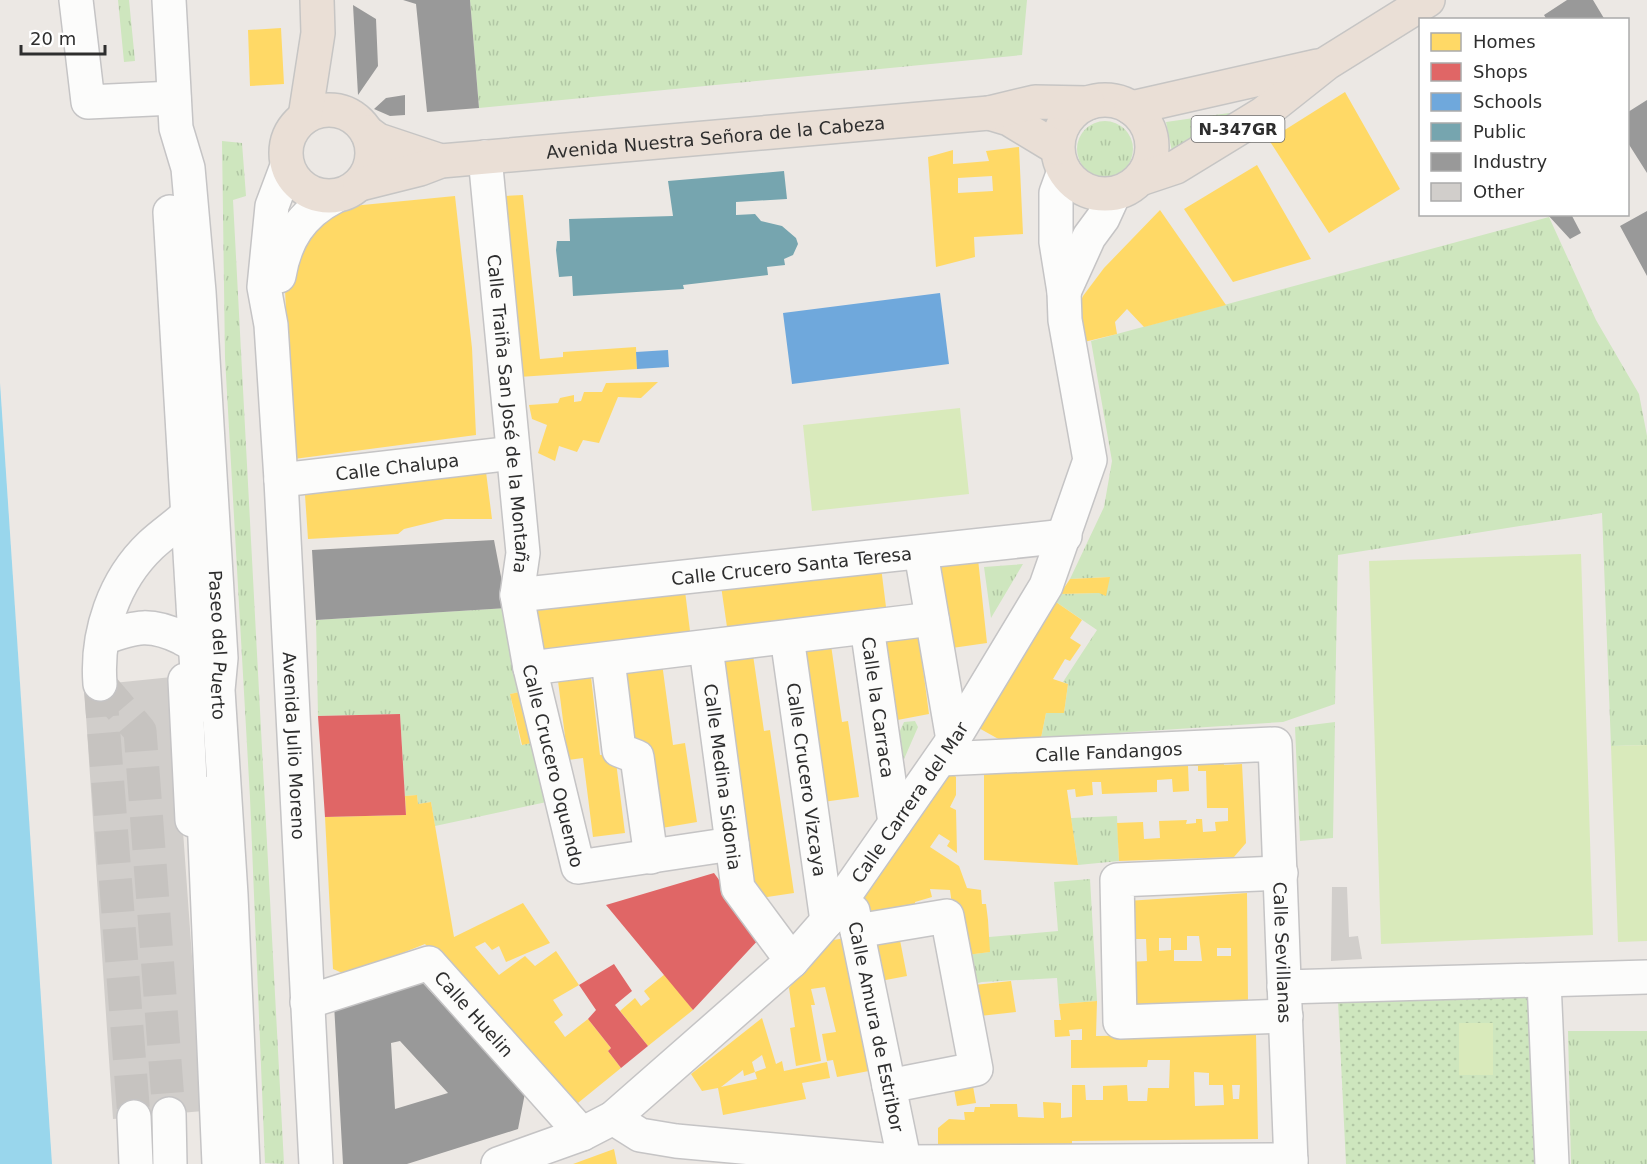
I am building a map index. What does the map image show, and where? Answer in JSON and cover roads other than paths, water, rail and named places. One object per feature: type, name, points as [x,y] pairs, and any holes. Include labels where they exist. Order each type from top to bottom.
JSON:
[{"type":"highway","points":[[305,117],[318,33],[317,0]]},
{"type":"highway","name":"N-347GR","points":[[1127,187],[1176,167],[1264,113],[1328,63],[1428,0]]},
{"type":"highway","points":[[318,33],[332,81],[357,123],[372,158],[368,172],[347,190],[318,196],[305,190],[294,180],[287,166],[285,152],[288,138],[305,117],[320,110],[335,110],[357,123]]},
{"type":"highway","name":"N-347GR","points":[[1131,108],[1328,63]]},
{"type":"highway","points":[[1102,100],[1118,102],[1131,108],[1141,117],[1152,142],[1148,168],[1127,187],[1100,195],[1085,191],[1073,183],[1061,160],[1065,121],[1075,110],[1088,103],[1102,100]]},
{"type":"highway","name":"Avenida Nuestra Señora de la Cabeza","points":[[347,190],[441,161],[989,112],[1035,102],[1088,103]]},
{"type":"highway","name":"Avenida Nuestra Señora de la Cabeza","points":[[989,112],[1009,119],[1061,160]]},
{"type":"highway","name":"Avenida Nuestra Señora de la Cabeza","points":[[357,123],[378,140],[441,161]]},
{"type":"street","points":[[76,0],[88,102],[175,113]]},
{"type":"street","name":"Paseo del Puerto","points":[[169,0],[175,113],[188,168],[199,292],[221,658],[218,690],[231,895],[243,1164]]},
{"type":"street","name":"Paseo del Puerto","points":[[175,113],[167,170],[189,515],[190,642],[219,1164]]},
{"type":"street","name":"Calle Traiña San José de la Montaña","points":[[485,157],[523,553],[517,595],[530,668]]},
{"type":"street","name":"Calle Carrera del Mar","points":[[508,1162],[582,1134],[632,1139],[792,961],[842,926],[848,889],[947,749],[1046,586],[1090,460],[1065,320],[1064,292],[1056,242],[1056,193],[1061,160]]},
{"type":"street","name":"Avenida Julio Moreno","points":[[287,166],[272,206],[264,287],[271,325],[281,480],[316,1164]]},
{"type":"street","name":"Calle Carrera del Mar","points":[[1064,292],[1089,237],[1127,187]]},
{"type":"street","name":"Avenida Julio Moreno","points":[[271,325],[282,260],[289,238],[320,204],[347,190]]},
{"type":"street","points":[[100,684],[104,638],[114,595],[127,572],[149,547],[189,515],[200,501],[191,318],[199,292]]},
{"type":"street","name":"Calle Chalupa","points":[[281,480],[513,453]]},
{"type":"street","name":"Calle Crucero Santa Teresa","points":[[517,595],[1065,536]]},
{"type":"street","points":[[921,553],[932,619],[947,749]]},
{"type":"street","name":"Calle Crucero Oquendo","points":[[732,844],[578,867],[530,668],[932,619]]},
{"type":"street","points":[[104,638],[139,626],[158,628],[190,642],[209,654],[218,690]]},
{"type":"street","name":"Calle la Carraca","points":[[867,627],[895,823]]},
{"type":"street","name":"Calle Crucero Vizcaya","points":[[787,637],[842,926]]},
{"type":"street","name":"Calle Medina Sidonia","points":[[706,648],[738,888],[792,961]]},
{"type":"street","points":[[608,660],[620,750],[637,757],[651,857]]},
{"type":"street","name":"Calle Fandangos","points":[[947,749],[1275,744]]},
{"type":"street","name":"Calle Sevillanas","points":[[1275,744],[1291,1162]]},
{"type":"street","points":[[1281,873],[1117,880],[1120,1022],[1285,1001],[1544,981],[1647,977]]},
{"type":"street","points":[[842,926],[947,916],[976,1069],[889,1086]]},
{"type":"street","name":"Calle Amura de Estribor","points":[[842,926],[889,1086],[905,1163]]},
{"type":"street","name":"Calle Huelin","points":[[307,1002],[429,963],[582,1134]]},
{"type":"street","points":[[1544,981],[1552,1164]]},
{"type":"street","points":[[168,1114],[170,1164]]},
{"type":"street","points":[[134,1117],[136,1164]]},
{"type":"street","points":[[632,1139],[905,1163],[1291,1162]]},
{"type":"water","points":[[0,383],[52,1164],[0,1164]]},
{"type":"tunnel","points":[[100,684],[140,731],[169,1114]]},
{"type":"tunnel","points":[[100,684],[134,1117]]}]
